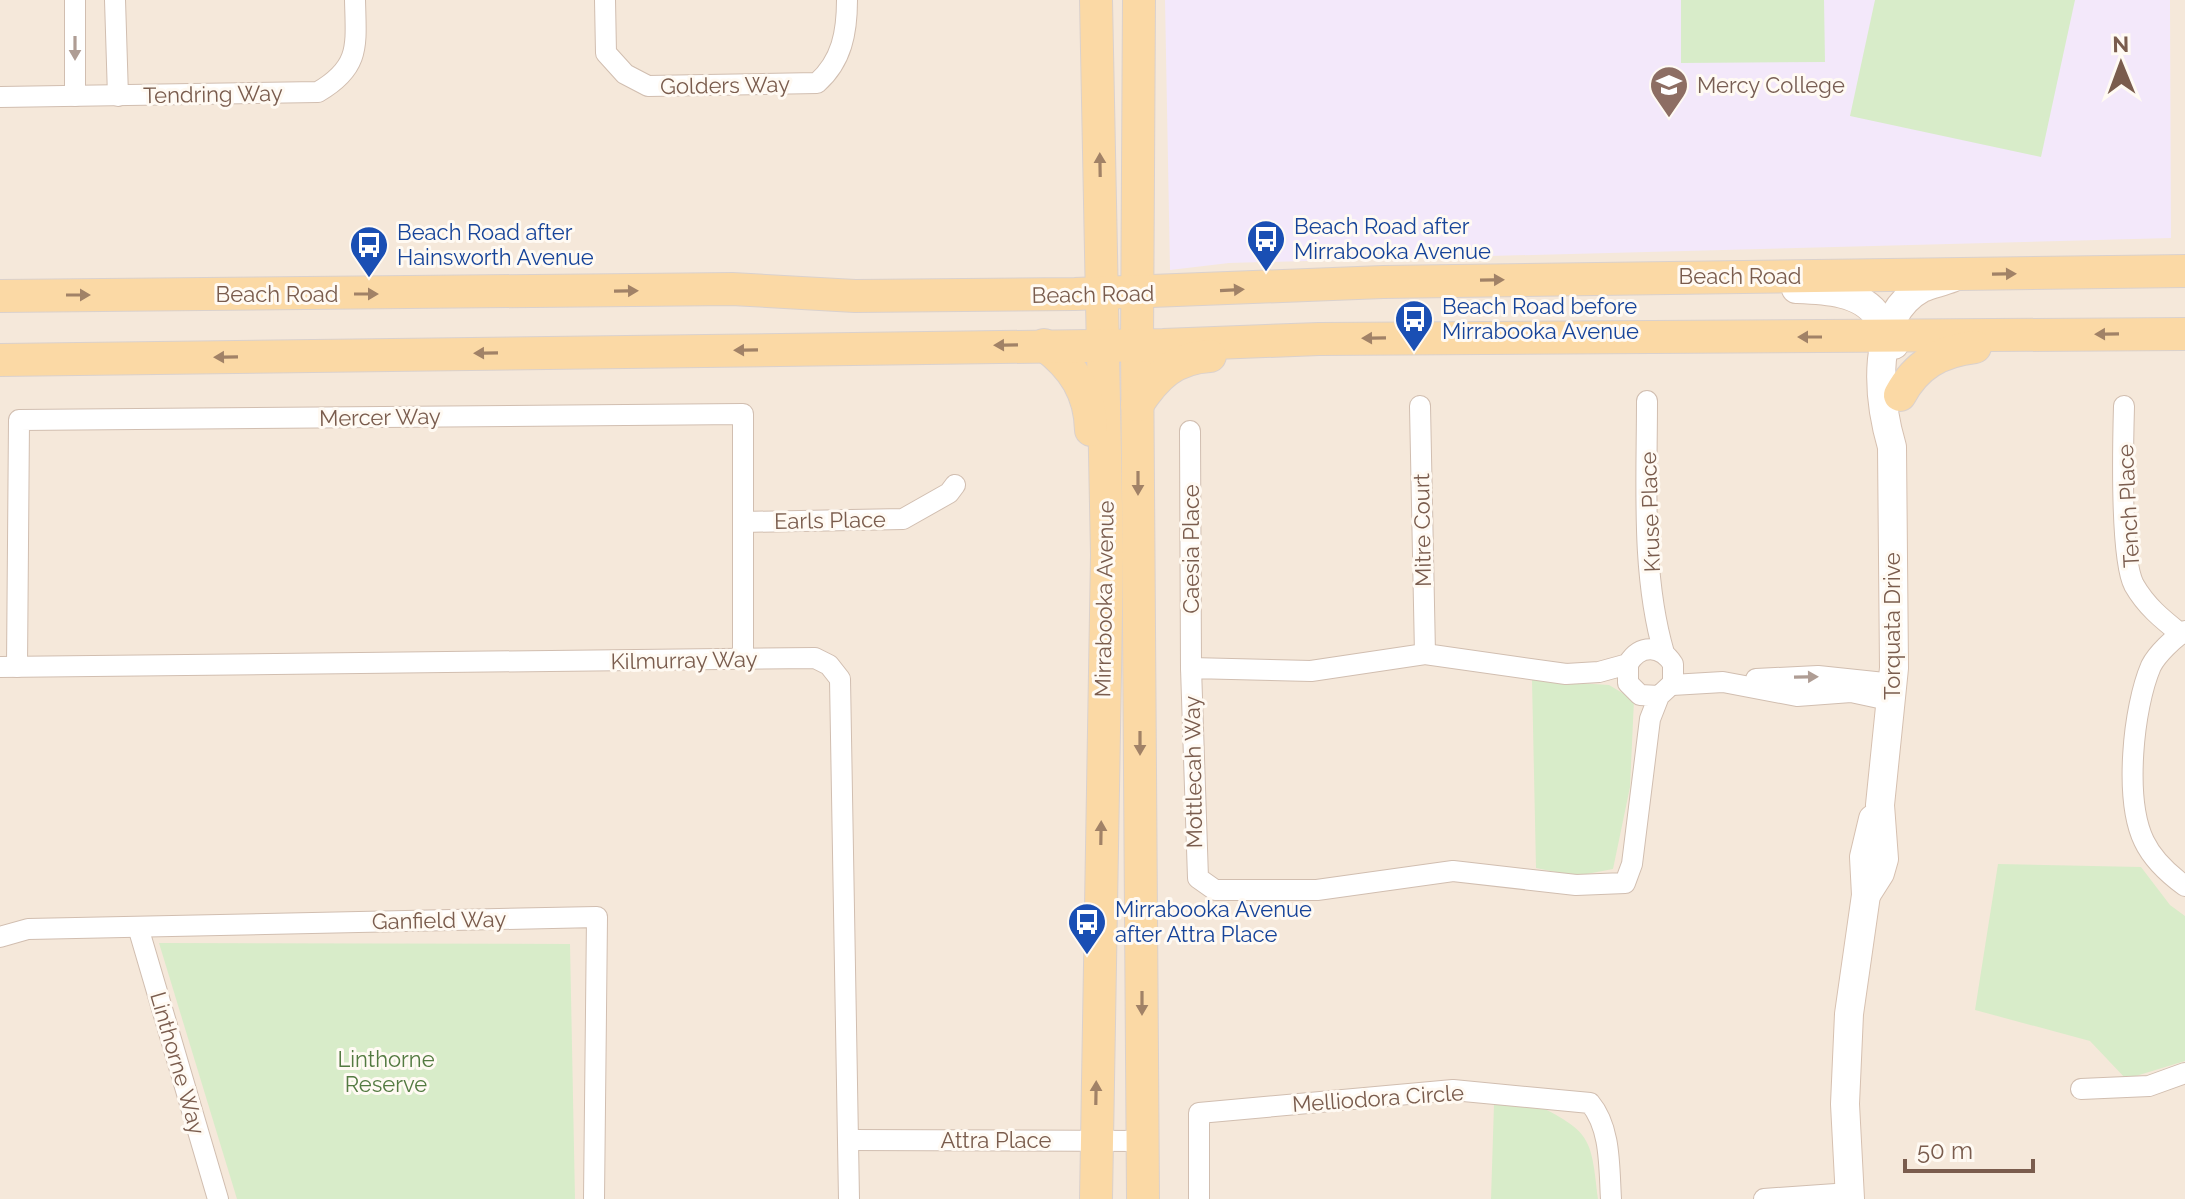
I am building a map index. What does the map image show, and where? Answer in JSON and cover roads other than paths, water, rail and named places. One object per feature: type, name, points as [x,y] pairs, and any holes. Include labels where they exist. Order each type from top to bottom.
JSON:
[{"type":"main road","name":"Mirrabooka Avenue","points":[[1096,0],[1107,555],[1096,1199]]},
{"type":"main road","name":"Mirrabooka Avenue","points":[[1139,12],[1137,405],[1143,1199]]},
{"type":"main road","points":[[1139,12],[1148,113],[1148,232],[1176,292]]},
{"type":"main road","points":[[894,294],[940,279],[1058,276],[1082,266],[1102,243]]},
{"type":"main road","name":"Beach Road","points":[[0,296],[732,289],[855,296],[1138,293],[1383,282],[2185,271]]},
{"type":"main road","points":[[0,360],[1104,345],[1319,339],[2185,334]]},
{"type":"main road","points":[[1900,395],[1918,368],[1939,356],[1964,348],[2065,335]]},
{"type":"main road","points":[[1137,405],[1166,368],[1193,357],[1271,352],[1319,339]]},
{"type":"main road","points":[[1044,345],[1068,364],[1090,406],[1093,518],[1107,555]]},
{"type":"street","points":[[75,0],[75,96]]},
{"type":"street","points":[[115,0],[118,96]]},
{"type":"street","name":"Tendring Way","points":[[0,97],[318,92],[347,70],[353,59],[355,0]]},
{"type":"street","name":"Golders Way","points":[[605,0],[606,53],[625,74],[648,86],[817,83],[831,70],[847,31],[847,0]]},
{"type":"street","name":"Torquata Drive","points":[[1850,1196],[1845,1104],[1849,1014],[1866,895],[1864,857],[1872,820],[1880,805],[1893,692],[1892,447],[1885,422],[1880,351],[1897,314],[1921,289],[1964,274]]},
{"type":"street","name":"Torquata Drive","points":[[1685,277],[1717,288],[1826,290],[1864,303],[1877,315],[1898,350],[1900,422],[1892,447]]},
{"type":"street","name":"Kruse Place","points":[[1647,401],[1648,518],[1655,623],[1651,674]]},
{"type":"street","name":"Mitre Court","points":[[1420,406],[1425,654]]},
{"type":"street","name":"Tench Place","points":[[2124,406],[2126,531],[2132,582],[2154,614],[2183,632]]},
{"type":"street","name":"Mercer Way","points":[[8,667],[19,420],[743,414],[743,659]]},
{"type":"street","name":"Caesia Place","points":[[1190,431],[1191,668]]},
{"type":"street","name":"Earls Place","points":[[743,522],[903,519],[949,493],[955,485]]},
{"type":"street","points":[[2183,632],[2153,662],[2138,701],[2133,805],[2144,842],[2172,876],[2185,886]]},
{"type":"street","name":"Mottlecah Way","points":[[1651,674],[1650,719],[1632,864],[1625,883],[1576,885],[1453,871],[1317,890],[1215,890],[1198,878],[1194,864],[1191,668],[1311,671],[1425,654],[1566,674],[1651,674],[1723,682],[1797,696],[1893,692]]},
{"type":"street","name":"Kilmurray Way","points":[[8,667],[815,658],[829,665],[840,679],[849,1199]]},
{"type":"street","name":"Ganfield Way","points":[[0,937],[28,929],[597,917],[594,1199]]},
{"type":"street","name":"Linthorne Way","points":[[138,927],[218,1199]]},
{"type":"street","points":[[2081,1089],[2149,1086],[2185,1073]]},
{"type":"street","name":"Melliodora Circle","points":[[1199,1199],[1199,1113],[1453,1090],[1590,1103],[1600,1115],[1606,1138],[1611,1199]]},
{"type":"street","name":"Attra Place","points":[[849,1140],[1143,1141]]},
{"type":"street","points":[[1764,1199],[1850,1196]]},
{"type":"place","name":"Mercy College","points":[[1669,119]]},
{"type":"place","name":"Beach Road after Mirrabooka Avenue","points":[[1266,273]]},
{"type":"place","name":"Beach Road after Hainsworth Avenue","points":[[369,279]]},
{"type":"place","name":"Beach Road before Mirrabooka Avenue","points":[[1414,353]]},
{"type":"place","name":"Mirrabooka Avenue after Attra Place","points":[[1087,956]]},
{"type":"park label","name":"Linthorne Reserve","points":[[386,1072]]}]
